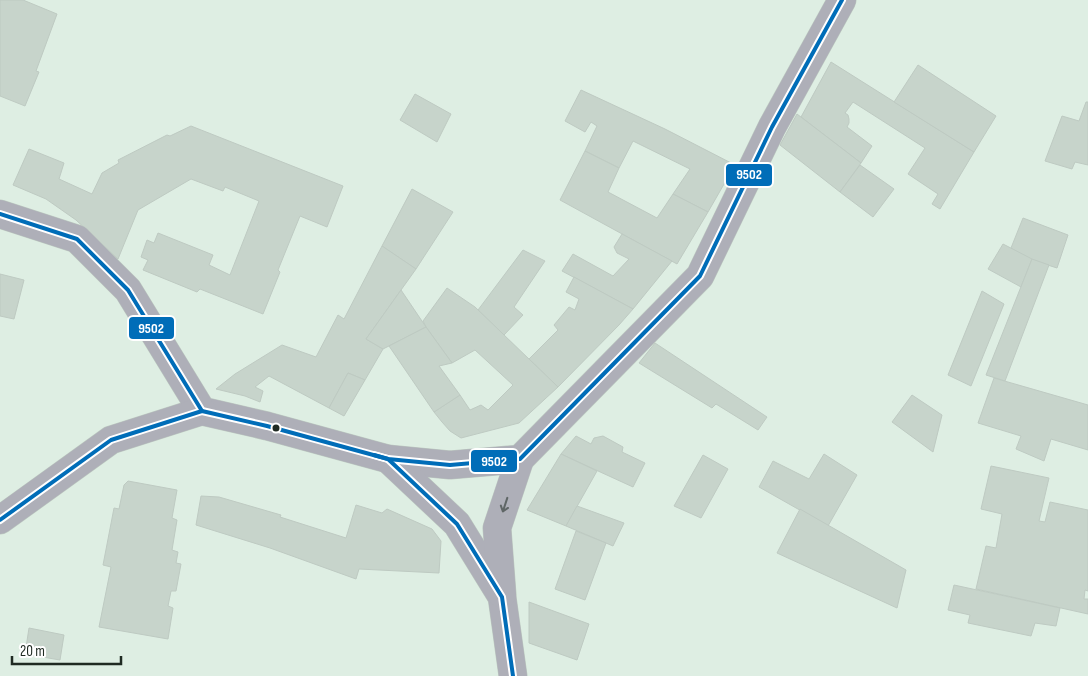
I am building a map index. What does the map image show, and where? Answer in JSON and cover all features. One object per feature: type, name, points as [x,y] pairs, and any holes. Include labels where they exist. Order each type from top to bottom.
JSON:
[{"type":"street","points":[[513,676],[502,597],[497,528],[520,459],[700,276],[772,127],[842,0]]},
{"type":"street","points":[[0,214],[77,239],[128,290],[202,411]]},
{"type":"street","points":[[0,520],[110,440],[202,411],[267,426],[388,459],[450,465],[520,459]]},
{"type":"street","points":[[388,459],[457,524],[502,597]]},
{"type":"building","points":[[0,0],[23,0],[57,14],[36,71],[39,72],[25,106],[0,96]]},
{"type":"building","points":[[831,62],[974,152],[940,209],[932,204],[938,194],[908,174],[925,148],[853,102],[845,113],[849,119],[847,127],[872,146],[861,163],[801,117]]},
{"type":"building","points":[[918,65],[996,116],[974,152],[894,102]]},
{"type":"building","points":[[581,90],[665,129],[735,165],[708,212],[673,194],[690,169],[633,141],[619,168],[585,151],[597,126],[591,122],[585,132],[565,121]]},
{"type":"building","points":[[415,94],[451,114],[437,142],[400,120]]},
{"type":"building","points":[[1086,102],[1088,102],[1088,165],[1075,162],[1072,169],[1045,161],[1062,116],[1079,121]]},
{"type":"building","points":[[797,114],[861,163],[840,192],[780,145]]},
{"type":"building","points":[[191,126],[343,186],[327,227],[300,216],[278,270],[280,272],[263,314],[200,289],[197,292],[143,270],[148,260],[141,257],[147,240],[154,243],[158,233],[213,255],[209,265],[230,275],[259,201],[225,187],[223,191],[191,179],[138,210],[118,259],[76,220],[46,199],[13,185],[29,149],[64,163],[59,179],[92,194],[102,173],[119,163],[118,160],[167,135],[170,136]]},
{"type":"building","points":[[585,151],[619,168],[608,192],[657,218],[673,194],[708,212],[677,264],[560,200]]},
{"type":"building","points":[[860,165],[894,189],[873,217],[840,192]]},
{"type":"building","points":[[412,189],[453,212],[416,269],[382,246]]},
{"type":"building","points":[[1023,218],[1068,235],[1057,268],[1029,259],[1011,248]]},
{"type":"building","points":[[622,234],[672,261],[633,309],[562,271],[573,254],[613,276],[629,259],[617,253],[614,247]]},
{"type":"building","points":[[1003,244],[1032,259],[1021,287],[988,269]]},
{"type":"building","points":[[382,246],[416,269],[366,339],[383,349],[365,380],[348,373],[329,408],[269,376],[255,387],[263,391],[260,402],[245,396],[216,389],[235,374],[282,345],[316,357],[338,315],[344,319]]},
{"type":"building","points":[[523,250],[545,261],[514,307],[523,315],[504,335],[478,310]]},
{"type":"building","points":[[1032,259],[1049,265],[1005,381],[986,375]]},
{"type":"building","points":[[0,274],[24,280],[14,319],[0,316]]},
{"type":"building","points":[[574,277],[633,309],[558,387],[529,359],[558,330],[554,325],[569,307],[575,310],[579,299],[566,292]]},
{"type":"building","points":[[447,288],[475,307],[558,387],[519,423],[461,438],[450,431],[434,412],[460,395],[470,410],[481,405],[488,410],[513,385],[475,350],[452,363],[426,327],[423,321]]},
{"type":"building","points":[[401,290],[426,327],[383,349],[366,339]]},
{"type":"building","points":[[982,291],[1004,304],[971,386],[948,375]]},
{"type":"building","points":[[426,327],[452,363],[439,366],[460,395],[434,412],[389,346]]},
{"type":"building","points":[[655,343],[767,417],[758,430],[716,404],[712,408],[639,363]]},
{"type":"building","points":[[348,373],[365,380],[344,416],[329,408]]},
{"type":"building","points":[[994,378],[1088,405],[1088,450],[1051,439],[1044,461],[1016,449],[1021,436],[978,423]]},
{"type":"building","points":[[912,395],[942,415],[933,452],[892,422]]},
{"type":"building","points":[[576,436],[591,444],[594,438],[603,436],[623,447],[622,452],[645,463],[633,487],[561,454]]},
{"type":"building","points":[[561,454],[597,471],[566,526],[527,510]]},
{"type":"building","points":[[824,454],[857,475],[828,526],[759,487],[773,461],[809,479]]},
{"type":"building","points":[[703,455],[728,469],[701,518],[674,506]]},
{"type":"building","points":[[991,466],[1049,478],[1039,521],[1045,522],[1050,502],[1088,510],[1088,591],[1085,590],[1084,599],[1088,599],[1088,614],[976,589],[986,546],[996,548],[1002,514],[981,509]]},
{"type":"building","points":[[128,481],[177,490],[172,518],[177,520],[172,550],[178,552],[176,563],[181,564],[176,591],[171,591],[168,606],[173,608],[168,639],[99,627],[111,567],[103,565],[114,508],[119,509],[124,485]]},
{"type":"building","points":[[201,496],[219,497],[281,515],[280,517],[346,538],[356,505],[382,513],[387,509],[432,529],[441,541],[439,573],[359,569],[356,579],[270,548],[196,525]]},
{"type":"building","points":[[577,506],[624,523],[613,546],[566,526]]},
{"type":"building","points":[[800,509],[906,570],[897,608],[777,553]]},
{"type":"building","points":[[576,531],[606,543],[585,600],[555,589]]},
{"type":"building","points":[[954,585],[1060,608],[1056,626],[1035,623],[1031,636],[968,623],[970,615],[948,610]]},
{"type":"building","points":[[529,602],[589,624],[577,660],[529,643]]},
{"type":"building","points":[[29,628],[64,635],[60,660],[25,654]]},
{"type":"transit line","name":"9502","points":[[0,214],[77,239],[128,290],[202,411],[267,426],[388,459],[450,465],[520,459],[700,276],[772,127],[842,0]]},
{"type":"transit line","name":"9502","points":[[0,520],[111,440],[202,411]]},
{"type":"transit line","name":"9502","points":[[374,455],[388,459],[457,524],[502,597],[513,676]]}]
